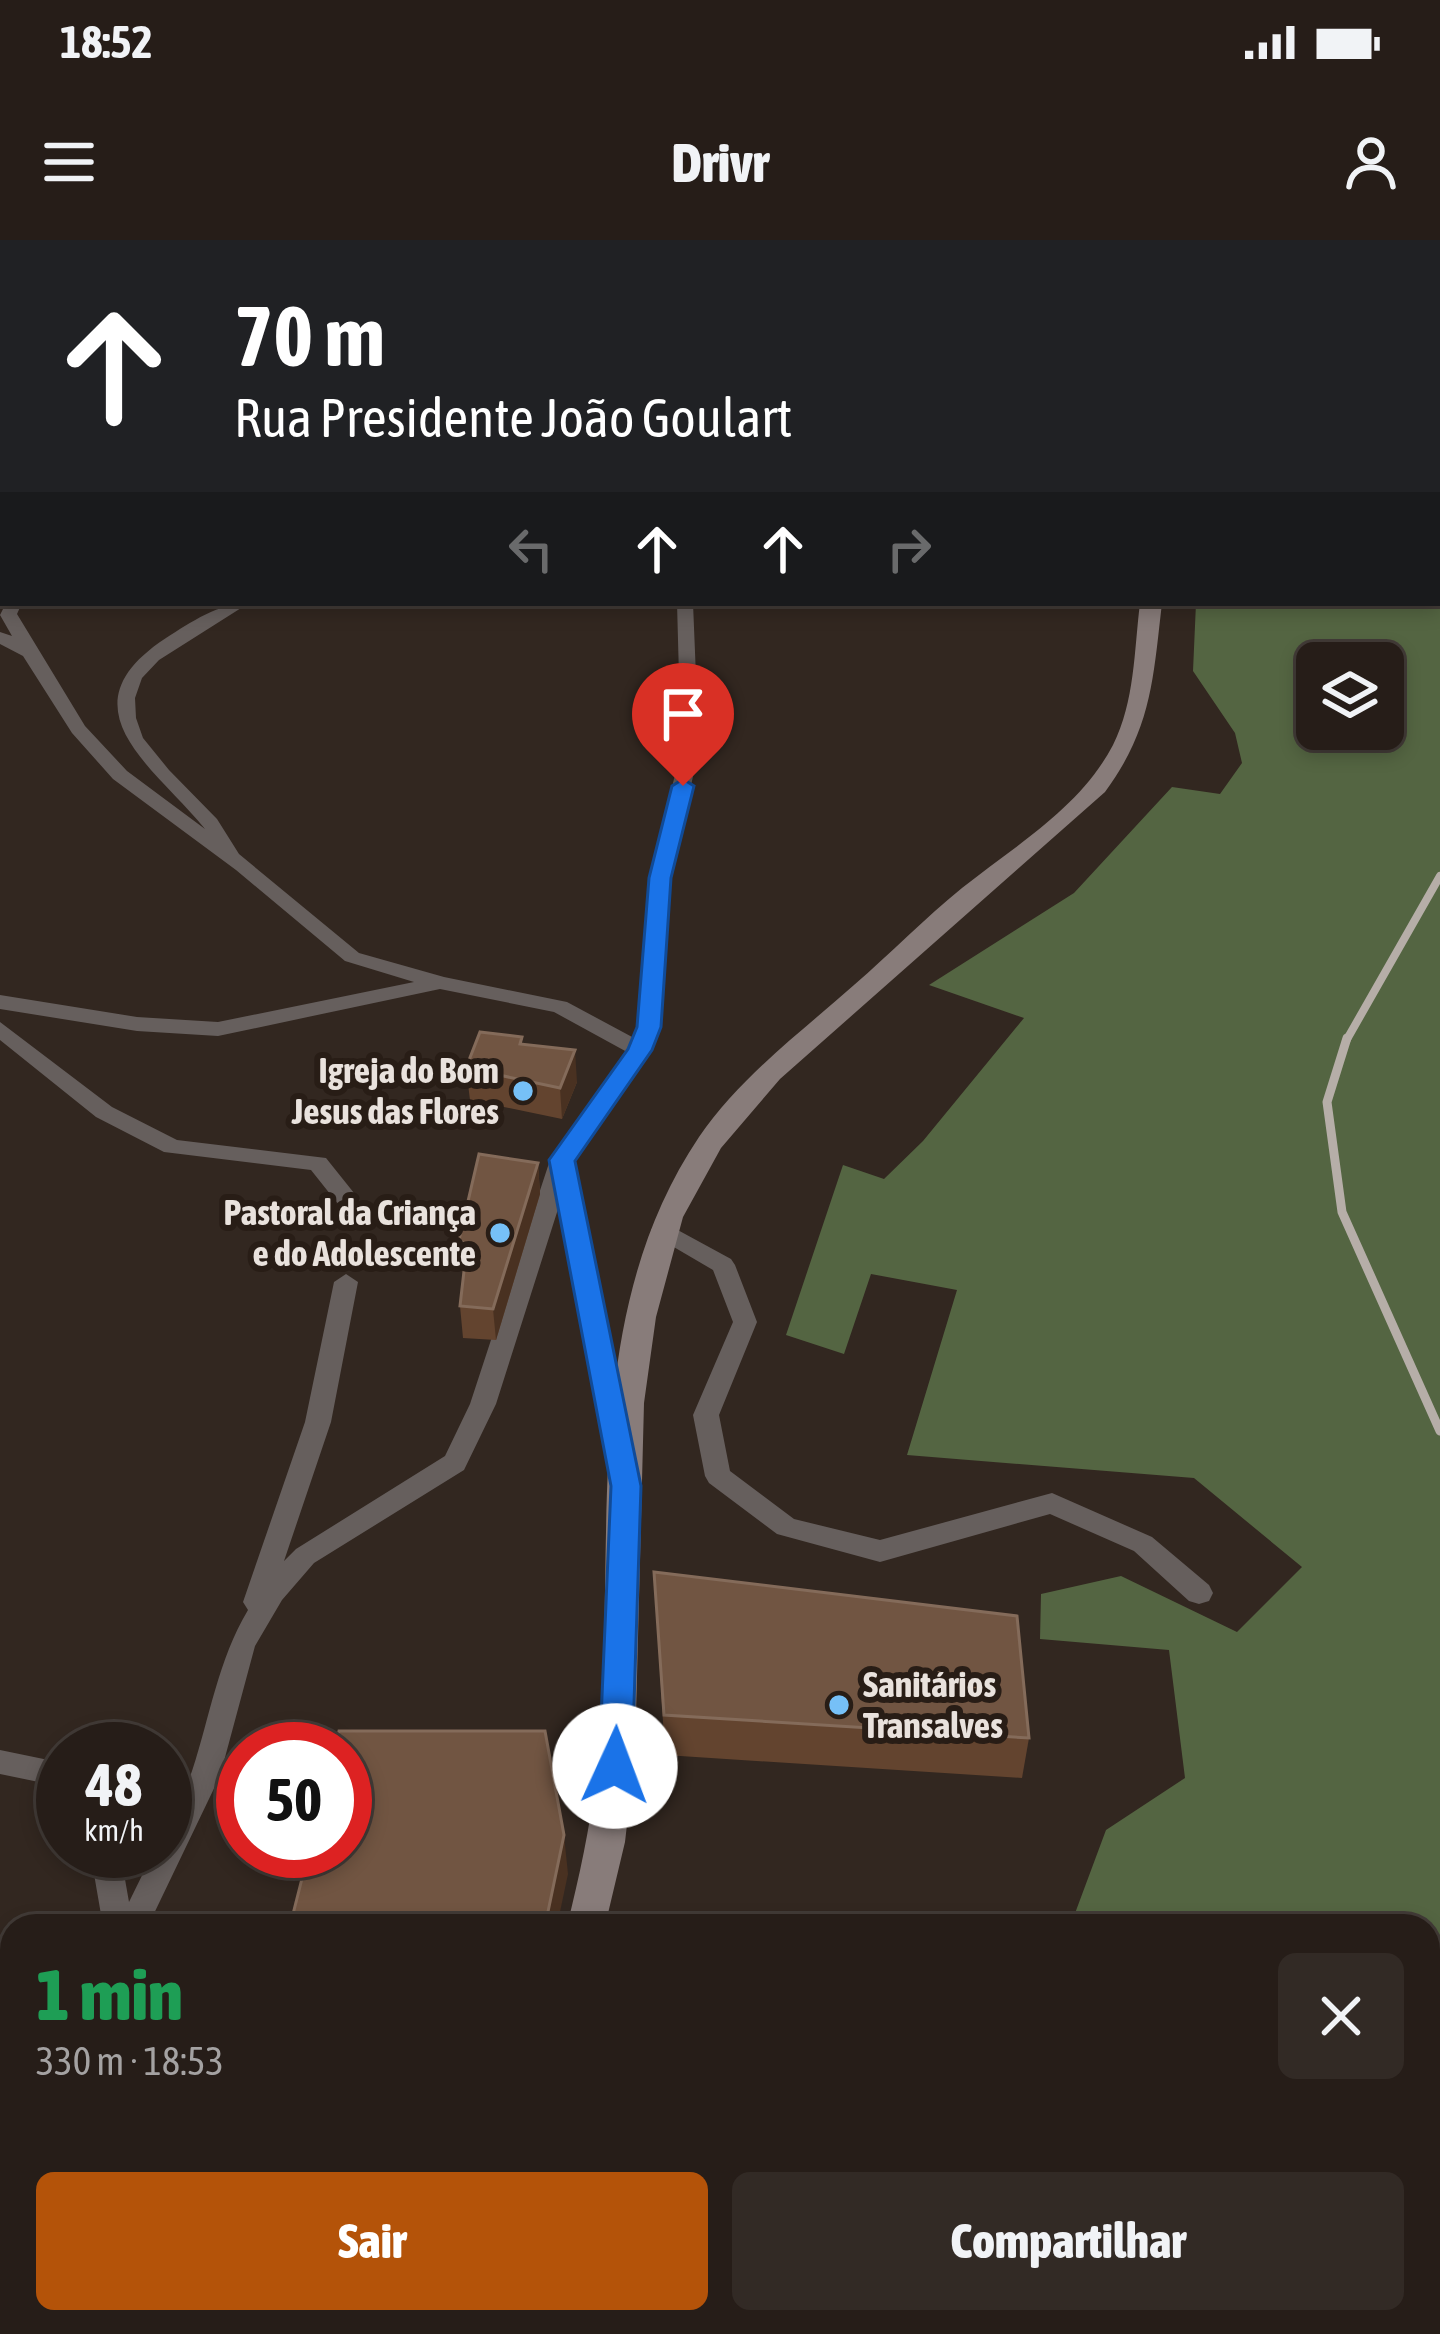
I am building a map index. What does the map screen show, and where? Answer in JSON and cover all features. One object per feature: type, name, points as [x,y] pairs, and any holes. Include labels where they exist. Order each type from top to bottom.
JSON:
[{"type":"main road","points":[[590,1914],[600,1881],[615,1766],[637,1328],[663,1230],[698,1161],[793,1048],[858,997],[966,897],[1064,825],[1096,793],[1126,741],[1139,704],[1151,606]]},
{"type":"street","points":[[12,606],[8,614],[78,729],[120,775],[243,866],[352,957],[441,983],[560,1007],[640,1050]]},
{"type":"street","points":[[236,606],[153,656],[129,683],[126,724],[151,766],[201,811],[243,866]]},
{"type":"street","points":[[242,1644],[272,1592],[305,1556],[455,1463],[483,1404],[562,1160],[640,1050],[652,1004],[660,878],[690,749],[684,606]]},
{"type":"street","points":[[0,637],[30,652]]},
{"type":"street","points":[[0,1001],[136,1024],[218,1029],[441,983]]},
{"type":"street","points":[[0,1029],[104,1112],[172,1147],[318,1162],[358,1213]]},
{"type":"street","points":[[562,1160],[626,1486]]},
{"type":"street","points":[[663,1230],[723,1264],[745,1322],[706,1415],[718,1476],[786,1527],[880,1551],[1052,1503],[1143,1544],[1199,1593]]},
{"type":"street","points":[[139,1914],[205,1776],[242,1644],[318,1422],[346,1282]]},
{"type":"street","points":[[0,1762],[36,1769]]},
{"type":"street","points":[[109,1878],[116,1914]]},
{"type":"green space","points":[[1196,606],[1440,606],[1440,1914],[1075,1914],[1106,1830],[1185,1778],[1169,1650],[1040,1639],[1041,1594],[1121,1576],[1237,1632],[1302,1567],[1194,1478],[907,1455],[957,1290],[871,1274],[844,1354],[786,1335],[843,1165],[884,1179],[923,1141],[1024,1018],[929,985],[1074,893],[1172,787],[1220,794],[1242,763],[1235,733],[1193,671]]},
{"type":"building","points":[[480,1032],[522,1037],[520,1044],[575,1050],[560,1088],[466,1068]]},
{"type":"building","name":"Pastoral da Criança e do Adolescente","points":[[479,1154],[538,1163],[493,1309],[460,1306],[467,1245],[459,1240]]},
{"type":"building","name":"Sanitários Transalves","points":[[654,1572],[1017,1616],[1029,1738],[664,1715]]},
{"type":"building","points":[[372,1731],[545,1731],[564,1835],[548,1914],[293,1914],[302,1878],[372,1878]]},
{"type":"railway","points":[[1346,1041],[1440,876]]},
{"type":"railway","points":[[1346,1041],[1327,1102],[1342,1212],[1440,1431]]},
{"type":"place","name":"Igreja do Bom Jesus das Flores","points":[[523,1091]]},
{"type":"place","name":"Pastoral da Criança e do Adolescente","points":[[500,1233]]},
{"type":"place","name":"Sanitários Transalves","points":[[839,1705]]},
{"type":"route","points":[[615,1766],[626,1486],[562,1160],[640,1050],[649,1027],[660,878],[683,786]]}]
